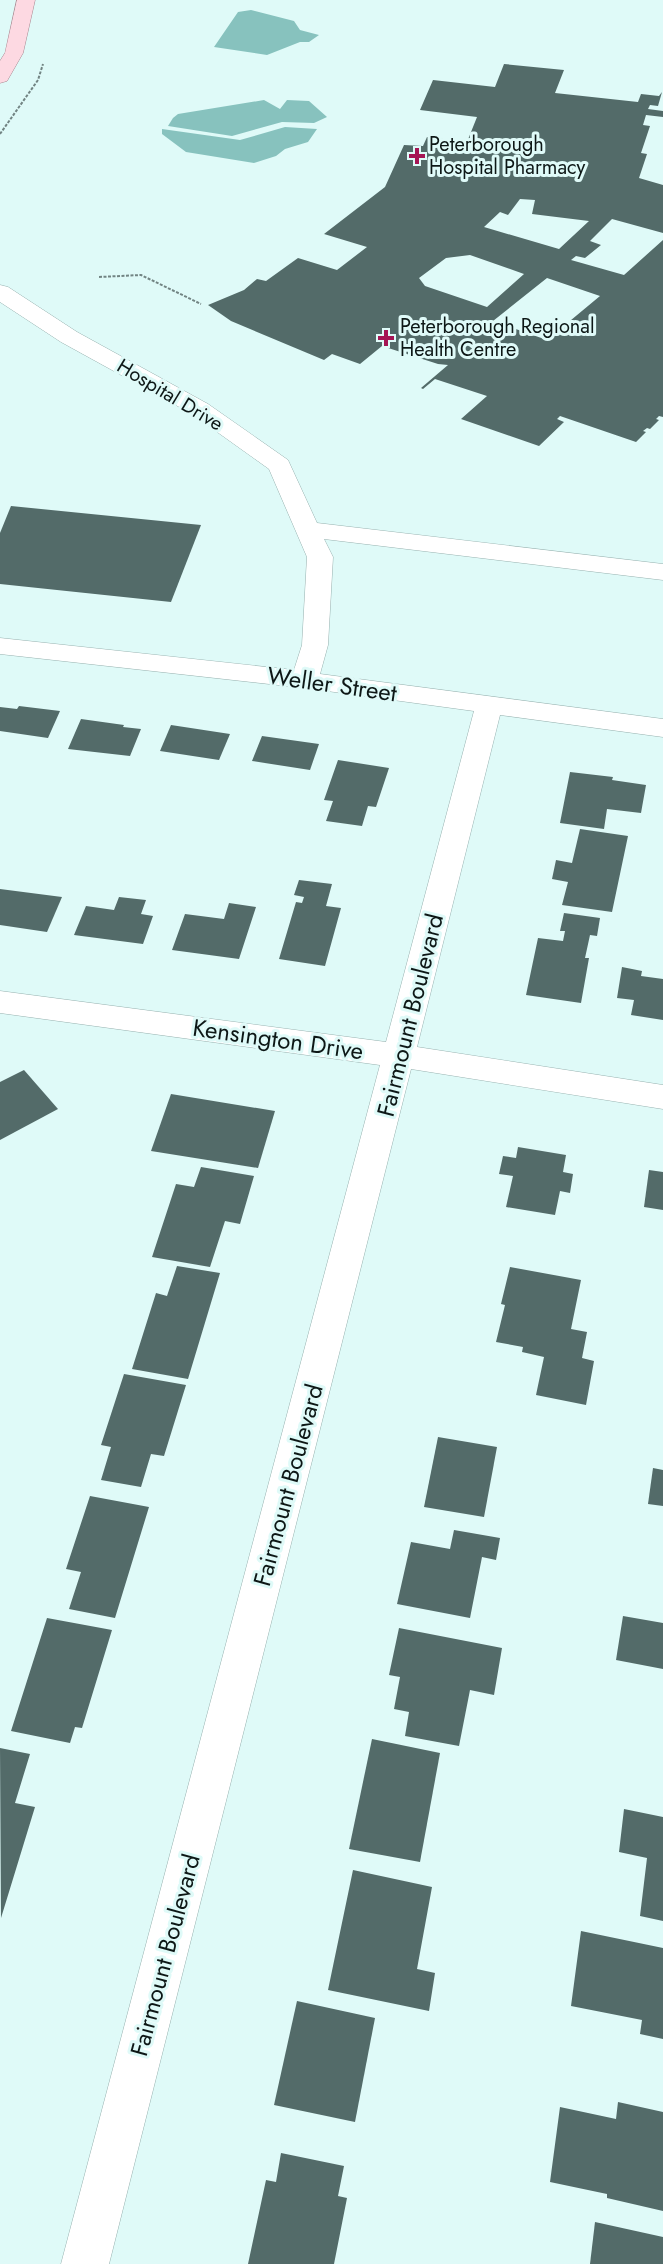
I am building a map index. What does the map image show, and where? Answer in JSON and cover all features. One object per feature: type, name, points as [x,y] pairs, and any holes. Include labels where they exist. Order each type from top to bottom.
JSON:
[{"type":"main road","points":[[0,77],[14,53],[26,0]]},
{"type":"street","name":"Hospital Drive","points":[[0,292],[69,337],[200,409],[279,465],[320,557],[315,645],[305,680]]},
{"type":"street","points":[[308,529],[663,573]]},
{"type":"street","name":"Weller Street","points":[[0,646],[305,680],[663,728]]},
{"type":"street","name":"Fairmount Boulevard","points":[[85,2264],[489,706]]},
{"type":"street","name":"Kensington Drive","points":[[0,1002],[400,1056],[663,1097]]},
{"type":"path","points":[[99,277],[141,275],[201,304]]},
{"type":"water","points":[[251,10],[294,21],[300,30],[319,35],[309,42],[300,42],[267,55],[214,47],[238,12]]},
{"type":"water","points":[[264,100],[280,109],[287,100],[309,101],[327,117],[314,123],[282,122],[232,136],[168,126],[178,114]]},
{"type":"water","points":[[285,127],[317,129],[308,142],[285,149],[276,156],[254,163],[186,152],[162,134],[162,129],[240,140]]},
{"type":"building","points":[[504,64],[564,70],[555,93],[638,102],[641,94],[659,96],[662,92],[658,106],[650,105],[648,109],[663,111],[663,117],[646,115],[643,125],[650,126],[641,153],[647,154],[639,178],[663,185],[663,233],[612,219],[590,241],[601,245],[585,258],[576,256],[571,260],[624,275],[663,240],[663,417],[659,416],[656,419],[659,420],[650,429],[643,431],[646,432],[636,442],[560,416],[557,419],[564,422],[539,446],[461,419],[487,396],[435,379],[423,389],[421,388],[448,365],[438,364],[382,346],[360,364],[332,354],[324,360],[231,321],[208,305],[244,290],[257,279],[266,281],[298,258],[337,270],[367,247],[324,234],[385,187],[404,145],[423,146],[427,137],[467,142],[477,117],[420,110],[433,80],[495,87]],"holes":[[[520,199],[535,200],[532,214],[589,221],[559,249],[484,227],[500,212],[508,215]],[[470,255],[524,274],[487,307],[425,286],[419,278],[446,258]],[[547,278],[600,296],[547,340],[493,321]]]},
{"type":"building","points":[[11,506],[201,525],[171,602],[0,584],[0,533]]},
{"type":"building","points":[[19,706],[60,711],[48,738],[0,731],[0,707],[17,709]]},
{"type":"building","points":[[81,719],[141,729],[130,756],[68,749]]},
{"type":"building","points":[[171,725],[230,734],[219,760],[160,751]]},
{"type":"building","points":[[262,736],[319,744],[310,770],[252,761]]},
{"type":"building","points":[[338,760],[389,768],[376,807],[368,806],[362,826],[326,821],[333,801],[324,800]]},
{"type":"building","points":[[570,772],[613,777],[612,780],[646,785],[641,813],[607,809],[604,829],[560,823]]},
{"type":"building","points":[[580,829],[628,836],[612,912],[562,905],[568,882],[552,879],[556,860],[572,863]]},
{"type":"building","points":[[299,880],[332,884],[326,906],[341,908],[325,966],[279,959],[296,902],[302,903],[304,897],[294,895]]},
{"type":"building","points":[[0,889],[62,897],[47,932],[0,925]]},
{"type":"building","points":[[119,897],[146,900],[141,914],[153,916],[143,944],[74,935],[86,906],[114,910]]},
{"type":"building","points":[[229,903],[256,907],[239,959],[172,950],[185,914],[224,919]]},
{"type":"building","points":[[564,913],[600,918],[597,936],[590,935],[585,958],[589,958],[581,1003],[526,995],[538,938],[563,941],[565,931],[560,931]]},
{"type":"building","points":[[622,967],[642,971],[641,976],[663,979],[663,1020],[631,1015],[634,1000],[617,998]]},
{"type":"building","points":[[24,1070],[58,1109],[0,1140],[0,1082]]},
{"type":"building","points":[[171,1094],[275,1111],[258,1168],[151,1151]]},
{"type":"building","points":[[518,1147],[566,1155],[563,1172],[573,1174],[570,1193],[560,1191],[555,1215],[506,1207],[513,1176],[499,1174],[503,1156],[516,1158]]},
{"type":"building","points":[[201,1167],[254,1176],[240,1224],[225,1221],[210,1267],[152,1257],[176,1184],[194,1187]]},
{"type":"building","points":[[649,1170],[663,1172],[663,1210],[644,1207]]},
{"type":"building","points":[[177,1266],[220,1273],[188,1379],[132,1369],[156,1293],[167,1296]]},
{"type":"building","points":[[510,1267],[581,1280],[571,1329],[587,1332],[582,1358],[594,1361],[586,1405],[536,1395],[544,1357],[522,1352],[523,1347],[496,1342],[505,1305],[501,1304]]},
{"type":"building","points":[[124,1374],[186,1385],[164,1456],[151,1454],[141,1487],[101,1480],[111,1447],[101,1445]]},
{"type":"building","points":[[438,1437],[497,1447],[484,1517],[424,1507]]},
{"type":"building","points":[[653,1468],[663,1470],[663,1506],[648,1504]]},
{"type":"building","points":[[90,1496],[149,1507],[115,1618],[69,1609],[81,1572],[66,1569]]},
{"type":"building","points":[[454,1530],[500,1538],[496,1560],[482,1557],[470,1618],[397,1604],[411,1542],[450,1549]]},
{"type":"building","points":[[623,1616],[663,1623],[663,1669],[616,1660]]},
{"type":"building","points":[[47,1618],[112,1630],[82,1728],[75,1727],[70,1743],[11,1731]]},
{"type":"building","points":[[399,1628],[502,1648],[494,1695],[470,1690],[459,1746],[405,1736],[409,1712],[394,1709],[400,1677],[389,1675]]},
{"type":"building","points":[[372,1739],[440,1753],[420,1862],[349,1849]]},
{"type":"building","points":[[0,1748],[30,1754],[15,1803],[35,1807],[1,1918]]},
{"type":"building","points":[[624,1809],[663,1817],[663,1921],[640,1916],[647,1858],[619,1852]]},
{"type":"building","points":[[353,1870],[432,1887],[417,1969],[435,1973],[429,2011],[328,1990]]},
{"type":"building","points":[[581,1931],[663,1948],[663,2039],[640,2034],[642,2020],[571,2006]]},
{"type":"building","points":[[297,2001],[375,2018],[355,2122],[274,2105]]},
{"type":"building","points":[[618,2102],[663,2112],[663,2211],[607,2198],[607,2194],[550,2182],[560,2107],[616,2119]]},
{"type":"building","points":[[281,2153],[344,2166],[338,2196],[347,2198],[334,2264],[248,2264],[266,2180],[276,2182]]},
{"type":"building","points":[[595,2222],[663,2237],[663,2264],[590,2264]]},
{"type":"place","name":"Peterborough Hospital Pharmacy","points":[[417,156]]},
{"type":"place","name":"Peterborough Regional Health Centre","points":[[386,338]]}]
